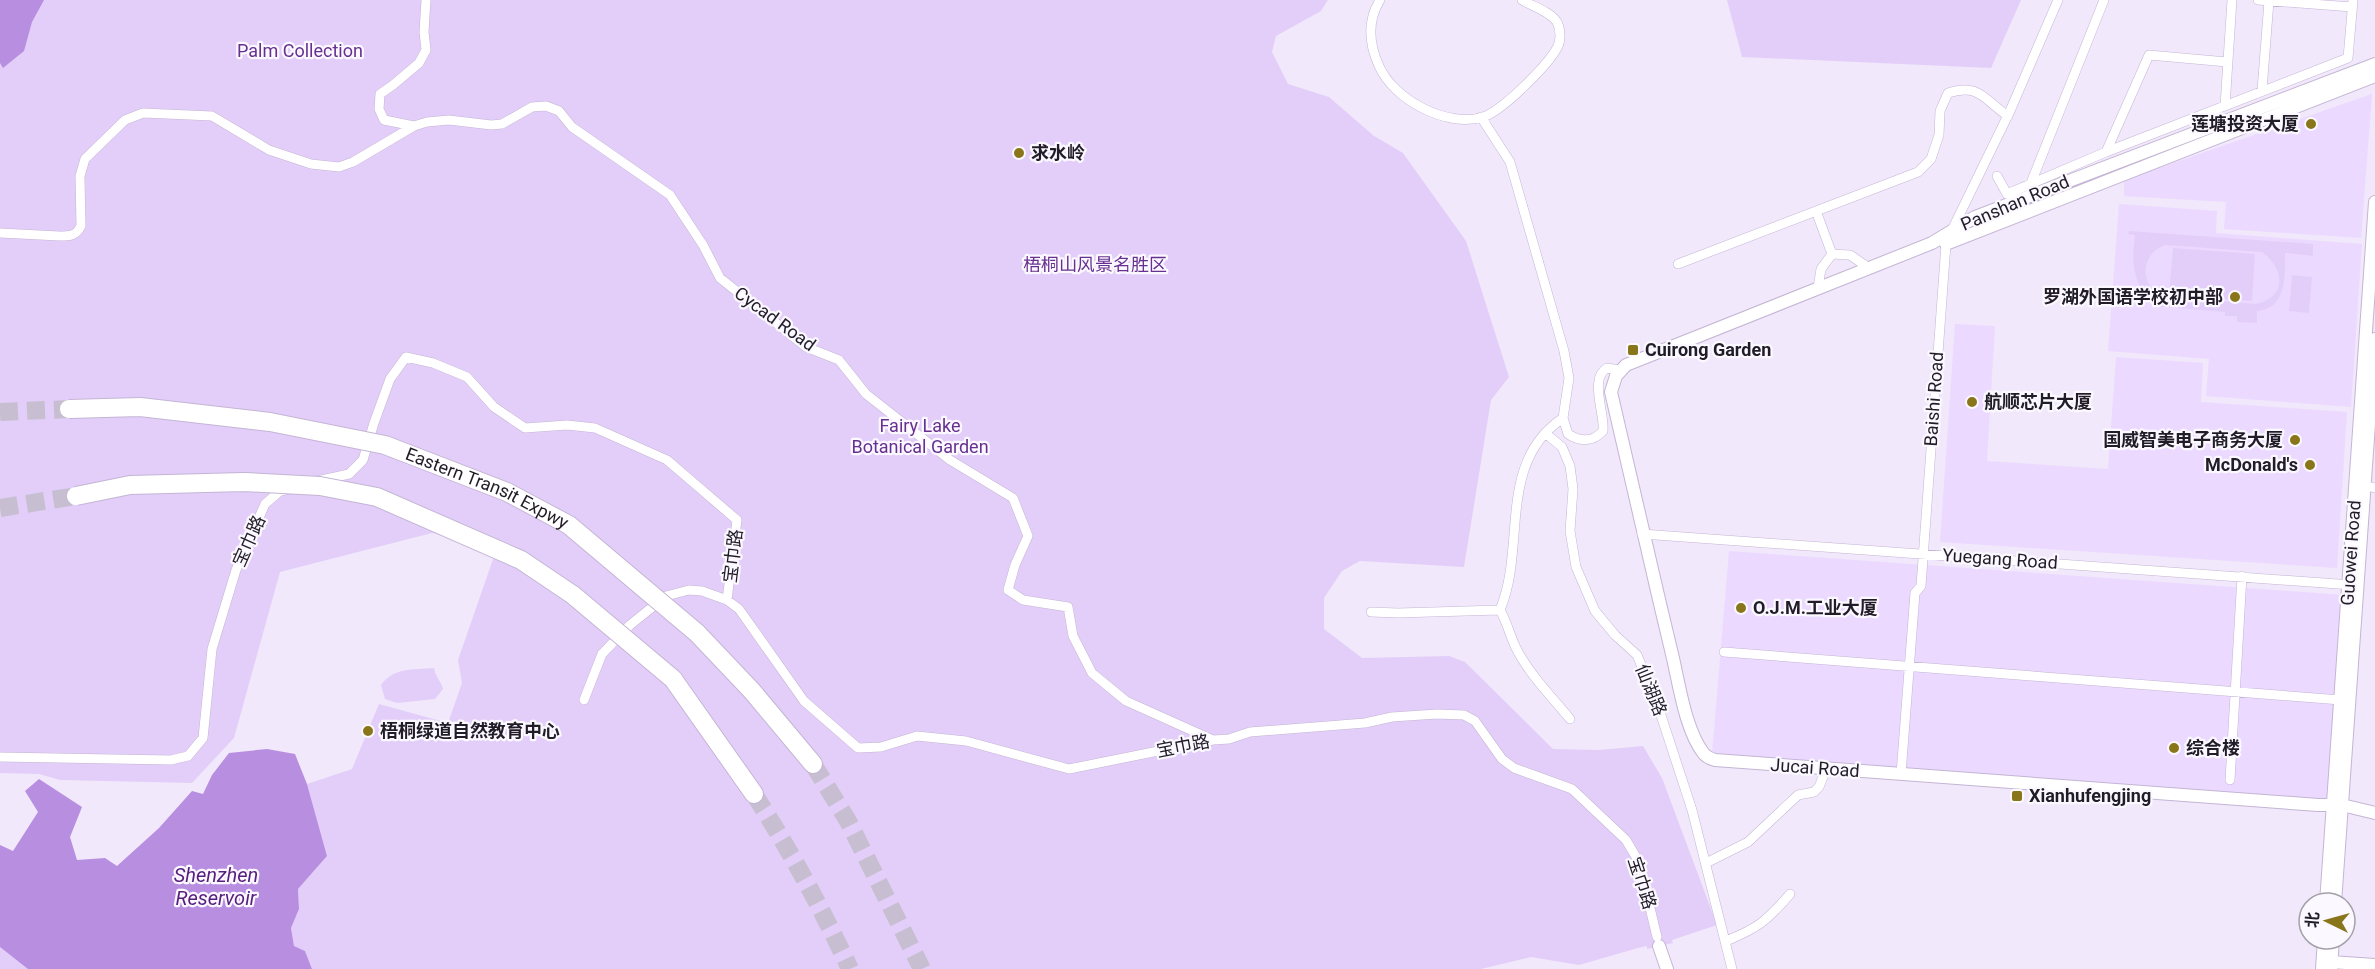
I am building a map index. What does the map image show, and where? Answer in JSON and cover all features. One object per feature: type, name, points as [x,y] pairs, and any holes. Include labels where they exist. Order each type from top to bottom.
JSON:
[{"type":"highway","name":"Eastern Transit Expwy","points":[[69,409],[152,408],[270,422],[385,445],[507,492],[569,525],[696,633],[752,691],[813,764]]},
{"type":"highway","points":[[76,496],[130,485],[244,482],[320,486],[377,497],[521,560],[573,596],[673,679],[754,794]]},
{"type":"street","points":[[414,126],[384,120],[379,109],[380,94],[393,86],[419,63],[426,50],[424,32],[426,0]]},
{"type":"street","points":[[1380,0],[1371,20],[1371,37],[1379,67],[1387,80],[1409,101],[1453,117],[1481,117],[1503,107],[1553,54],[1559,44],[1560,31],[1555,19],[1522,0]]},
{"type":"street","points":[[1952,230],[2008,116],[2058,0]]},
{"type":"street","points":[[2031,183],[2104,0]]},
{"type":"street","points":[[2225,106],[2232,0]]},
{"type":"street","points":[[1997,176],[2007,194],[2106,152],[2348,58],[2352,3],[2258,0]]},
{"type":"street","points":[[2262,90],[2269,1]]},
{"type":"street","points":[[2106,152],[2149,55],[2227,62]]},
{"type":"street","name":"Panshan Road","points":[[1623,367],[1932,243],[1975,216],[2375,64]]},
{"type":"street","name":"Panshan Road","points":[[1946,244],[2375,76]]},
{"type":"street","points":[[1678,264],[1918,172],[1931,159],[1939,135],[1940,111],[1948,93],[1961,88],[1978,91],[1991,105],[2008,116]]},
{"type":"street","name":"Cycad Road","points":[[414,126],[439,119],[491,125],[502,124],[532,107],[546,106],[559,111],[572,126],[670,195],[703,245],[720,278],[806,347],[840,360],[866,394],[950,459],[1013,498],[1028,536],[1015,565],[1008,590],[1023,600],[1068,607],[1073,636],[1092,672],[1126,701],[1213,740]]},
{"type":"street","points":[[0,233],[69,236],[78,232],[81,226],[80,176],[86,159],[125,120],[143,113],[212,116],[269,150],[311,164],[331,167],[345,166],[414,126]]},
{"type":"street","points":[[1481,117],[1510,162],[1564,351],[1569,378],[1563,418],[1568,434],[1575,438],[1591,440],[1599,436],[1603,431],[1604,420],[1599,393],[1599,377],[1607,368],[1623,367]]},
{"type":"street","name":"Guowei Road","points":[[2336,891],[2375,202]]},
{"type":"street","points":[[1816,211],[1832,254]]},
{"type":"street","name":"Baishi Road","points":[[1901,774],[1915,593],[1921,586],[1946,244]]},
{"type":"street","points":[[1832,254],[1850,255],[1869,268]]},
{"type":"street","points":[[1818,288],[1821,268],[1832,254]]},
{"type":"street","name":"Guowei Road","points":[[2328,891],[2339,807],[2341,700],[2375,339]]},
{"type":"street","name":"宝巾路","points":[[0,757],[171,760],[188,756],[203,738],[214,640],[236,570],[266,504],[280,491],[349,474],[363,460],[390,379],[406,357],[433,363],[467,377],[494,407],[525,428],[567,425],[595,428],[667,460],[738,520],[727,600],[739,609],[804,701],[858,748],[880,747],[917,736],[966,741],[1069,769],[1213,740],[1229,739],[1250,732],[1365,723],[1392,717],[1464,715],[1474,721],[1502,759],[1530,776],[1572,789],[1626,840],[1639,862],[1658,941]]},
{"type":"street","name":"Jucai Road","points":[[1623,367],[1612,384],[1611,392],[1642,534],[1683,699],[1691,727],[1703,753],[1715,760],[2339,807],[2375,813]]},
{"type":"street","points":[[1500,610],[1507,594],[1518,494],[1530,452],[1545,433],[1563,418]]},
{"type":"street","name":"仙湖路","points":[[1545,433],[1562,447],[1570,466],[1574,489],[1570,531],[1576,567],[1595,611],[1637,656],[1658,703],[1692,810],[1732,969]]},
{"type":"street","name":"Yuegang Road","points":[[1642,534],[2353,585]]},
{"type":"street","points":[[2230,780],[2242,576]]},
{"type":"street","points":[[584,700],[602,654],[630,625],[666,596],[689,590],[702,591],[727,600]]},
{"type":"street","points":[[1371,612],[1500,610]]},
{"type":"street","points":[[1500,610],[1508,623],[1516,649],[1570,719]]},
{"type":"street","points":[[1724,652],[2341,700]]},
{"type":"street","points":[[1706,862],[1748,842],[1798,795],[1814,792],[1819,787],[1826,769]]},
{"type":"street","name":"Jucai Road","points":[[2339,807],[2375,821]]},
{"type":"street","points":[[1726,940],[1754,930],[1771,916],[1790,894]]},
{"type":"street","points":[[1658,941],[1667,969]]},
{"type":"street","points":[[2326,951],[2328,967]]},
{"type":"street","points":[[2328,967],[2331,951]]},
{"type":"street","points":[[2328,967],[2375,965]]},
{"type":"shaded area","points":[[2372,94],[2361,238],[2224,229],[2226,202],[2124,196],[2124,180]]},
{"type":"shaded area","name":"罗湖外国语学校初中部","points":[[2119,204],[2217,211],[2216,233],[2362,244],[2351,407],[2206,396],[2209,359],[2108,351]]},
{"type":"shaded area","points":[[1955,324],[1995,326],[1987,461],[2108,469],[2116,357],[2203,363],[2201,402],[2347,412],[2337,568],[1940,542]]},
{"type":"shaded area","points":[[1729,551],[2344,595],[2331,802],[1712,754]]},
{"type":"green space","name":"Fairy Lake Botanical Garden","points":[[0,0],[1328,0],[1321,11],[1276,36],[1272,52],[1288,84],[1329,97],[1374,136],[1403,153],[1466,241],[1509,377],[1491,400],[1464,567],[1360,561],[1342,571],[1324,598],[1324,629],[1362,658],[1449,656],[1465,662],[1553,749],[1599,750],[1643,746],[1662,778],[1717,925],[1672,940],[1673,943],[1647,949],[1647,946],[1638,948],[1579,965],[1531,957],[1481,969],[312,969],[305,951],[294,946],[291,928],[299,909],[298,889],[327,856],[307,784],[352,769],[379,704],[448,723],[462,683],[458,660],[498,545],[432,533],[280,572],[234,738],[192,783],[60,780],[39,774],[0,773]]},
{"type":"green space","points":[[1727,0],[2021,0],[1991,68],[1742,57]]},
{"type":"green space","points":[[2129,231],[2313,244],[2313,256],[2285,253],[2284,281],[2279,297],[2267,309],[2257,311],[2257,323],[2237,322],[2237,316],[2225,316],[2225,312],[2154,306],[2154,299],[2146,294],[2137,280],[2133,253],[2135,235],[2128,234]],"holes":[[[2166,245],[2262,252],[2275,266],[2279,281],[2274,295],[2256,304],[2162,296],[2154,291],[2146,277],[2147,261],[2151,254]]]},
{"type":"green space","points":[[2173,248],[2255,254],[2252,301],[2169,294]]},
{"type":"green space","points":[[2292,275],[2312,277],[2309,313],[2289,311]]},
{"type":"green space","points":[[434,668],[443,689],[435,699],[397,703],[385,699],[381,685],[392,675],[404,671]]},
{"type":"green space","points":[[0,947],[27,967],[28,969],[0,969]]},
{"type":"water","points":[[0,0],[44,0],[32,22],[24,51],[3,68],[0,63]]},
{"type":"water","name":"Shenzhen Reservoir","points":[[267,749],[295,754],[307,784],[327,856],[298,889],[299,909],[291,928],[294,946],[305,951],[312,969],[28,969],[0,947],[0,845],[13,851],[38,812],[25,791],[39,779],[82,807],[70,837],[77,860],[105,858],[117,866],[159,828],[192,791],[203,794],[212,775],[229,753]]},
{"type":"tunnel","points":[[0,412],[69,409]]},
{"type":"tunnel","points":[[0,508],[76,496]]},
{"type":"tunnel","points":[[813,764],[848,821],[922,969]]},
{"type":"tunnel","points":[[754,794],[805,880],[850,969]]},
{"type":"place","name":"莲塘投资大厦","points":[[2311,124]]},
{"type":"place","name":"求水岭","points":[[1019,153]]},
{"type":"place","name":"罗湖外国语学校初中部","points":[[2235,297]]},
{"type":"place","name":"Cuirong Garden","points":[[1633,350]]},
{"type":"place","name":"航顺芯片大厦","points":[[1972,402]]},
{"type":"place","name":"国威智美电子商务大厦","points":[[2295,440]]},
{"type":"place","name":"McDonald's","points":[[2310,465]]},
{"type":"place","name":"O.J.M.工业大厦","points":[[1741,608]]},
{"type":"place","name":"梧桐绿道自然教育中心","points":[[368,731]]},
{"type":"place","name":"综合楼","points":[[2174,748]]},
{"type":"place","name":"Xianhufengjing","points":[[2017,796]]},
{"type":"park label","name":"Palm Collection","points":[[300,51]]},
{"type":"park label","name":"梧桐山风景名胜区","points":[[1095,265]]}]
